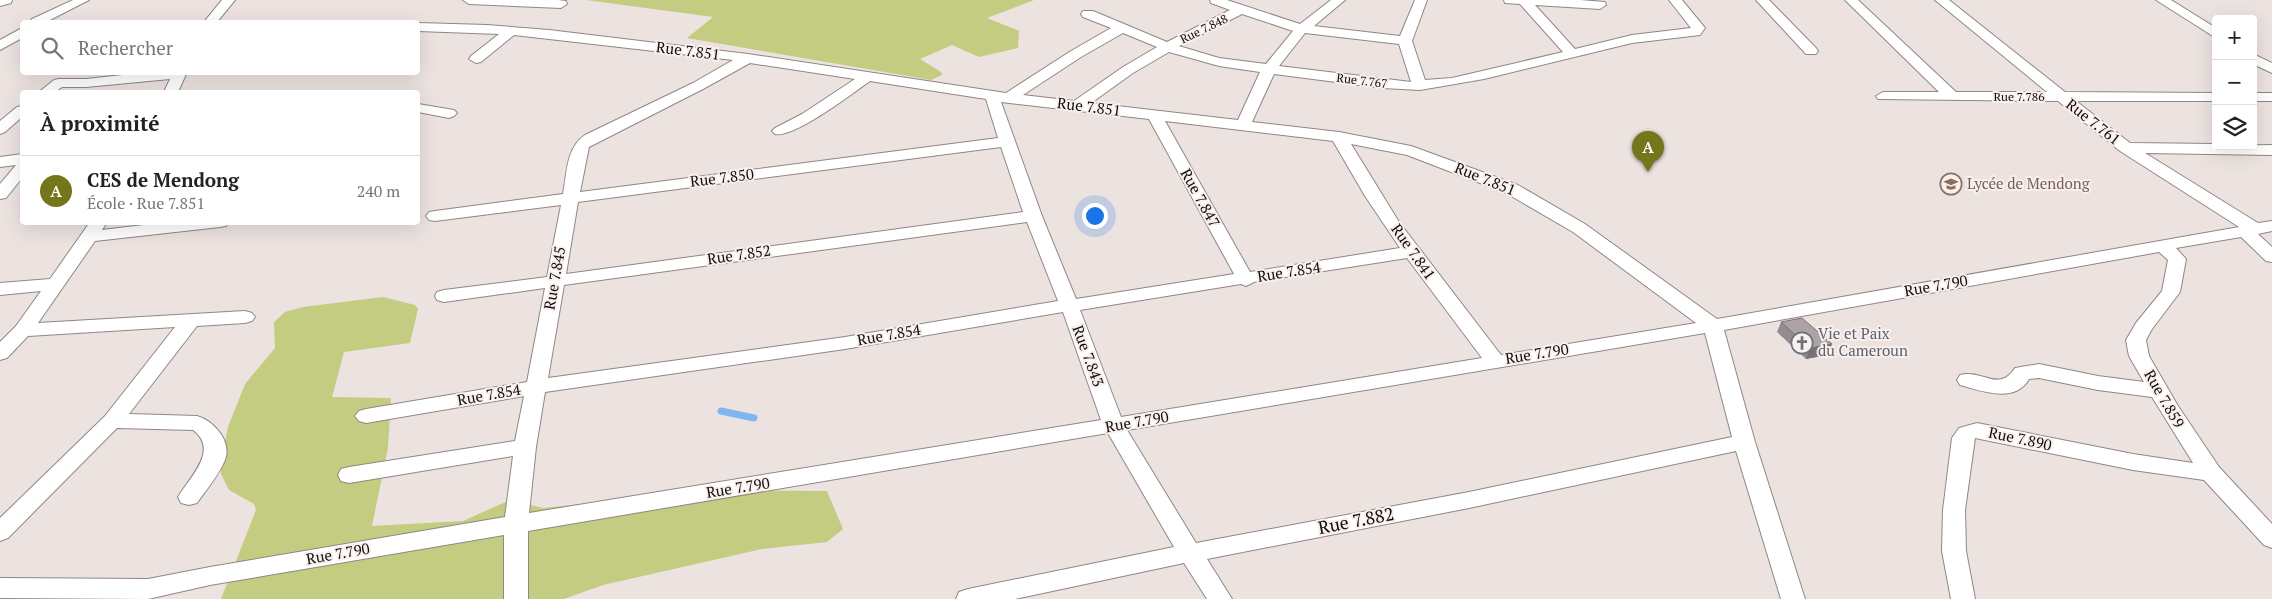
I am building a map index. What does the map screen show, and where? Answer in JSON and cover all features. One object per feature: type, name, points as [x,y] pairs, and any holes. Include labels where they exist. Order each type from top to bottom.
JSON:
[{"type":"street","points":[[0,2],[6,0]]},
{"type":"street","points":[[41,20],[83,0]]},
{"type":"street","points":[[211,20],[230,0]]},
{"type":"street","points":[[469,0],[561,4]]},
{"type":"street","points":[[1216,0],[1241,10]]},
{"type":"street","points":[[1244,126],[1268,70],[1302,28],[1339,0]]},
{"type":"street","points":[[1420,86],[1404,41],[1421,0]]},
{"type":"street","points":[[1519,0],[1571,52]]},
{"type":"street","points":[[1519,0],[1600,5]]},
{"type":"street","name":"Rue 7.767","points":[[1088,14],[1167,48],[1219,62],[1383,84],[1420,86],[1484,75],[1571,52],[1632,39],[1695,32],[1698,28],[1676,0]]},
{"type":"street","points":[[1762,0],[1811,51]]},
{"type":"street","points":[[1851,0],[1953,97]]},
{"type":"street","name":"Rue 7.761","points":[[1941,0],[2126,148],[2257,229],[2272,257]]},
{"type":"street","points":[[2162,0],[2212,31]]},
{"type":"street","name":"Rue 7.848","points":[[1077,106],[1128,70],[1190,34],[1241,10],[1302,28],[1404,41]]},
{"type":"street","name":"Rue 7.851","points":[[420,27],[512,31],[748,58],[1001,96],[1339,137],[1410,151],[1472,173],[1532,199],[1579,228],[1713,326]]},
{"type":"street","points":[[1001,96],[1122,28]]},
{"type":"street","points":[[476,59],[512,31]]},
{"type":"street","points":[[0,46],[20,33]]},
{"type":"street","name":"Rue 7.845","points":[[516,599],[516,524],[525,447],[570,198],[582,144],[590,138],[698,86],[748,58]]},
{"type":"street","points":[[2256,60],[2272,69]]},
{"type":"street","points":[[48,90],[58,78],[86,83],[160,75]]},
{"type":"street","points":[[171,90],[178,75]]},
{"type":"street","points":[[780,131],[807,117],[868,77]]},
{"type":"street","name":"Rue 7.843","points":[[1001,96],[1009,141],[1033,216],[1070,307],[1114,426],[1190,553],[1220,599]]},
{"type":"street","name":"Rue 7.786","points":[[1883,96],[2212,97]]},
{"type":"street","points":[[2257,97],[2272,97]]},
{"type":"street","points":[[420,108],[449,113]]},
{"type":"street","points":[[0,129],[20,112]]},
{"type":"street","name":"Rue 7.847","points":[[1155,116],[1246,280]]},
{"type":"street","name":"Rue 7.841","points":[[1339,137],[1351,159],[1412,252],[1495,361]]},
{"type":"street","name":"Rue 7.850","points":[[435,216],[1009,141]]},
{"type":"street","points":[[2126,148],[2272,150]]},
{"type":"street","points":[[0,162],[20,159]]},
{"type":"street","points":[[0,194],[20,170]]},
{"type":"street","name":"Rue 7.852","points":[[444,296],[1033,216]]},
{"type":"street","points":[[0,354],[23,330],[95,229],[166,225]]},
{"type":"street","name":"Rue 7.790","points":[[0,588],[144,594],[210,576],[1713,326],[2257,229]]},
{"type":"street","name":"Rue 7.859","points":[[2163,246],[2177,259],[2171,292],[2143,327],[2136,340],[2139,356],[2158,391],[2211,473],[2272,539]]},
{"type":"street","name":"Rue 7.854","points":[[366,416],[535,387],[731,360],[1246,280],[1412,252]]},
{"type":"street","points":[[0,289],[54,284]]},
{"type":"street","points":[[23,330],[244,317]]},
{"type":"street","points":[[0,532],[112,421],[191,320]]},
{"type":"street","points":[[1713,326],[1744,442],[1790,599]]},
{"type":"street","points":[[1967,380],[2004,388],[2017,382],[2022,373],[2039,371],[2098,383],[2158,391]]},
{"type":"street","points":[[112,421],[197,422],[203,425],[212,438],[216,454],[189,497]]},
{"type":"street","name":"Rue 7.890","points":[[1963,599],[1954,551],[1954,510],[1963,438],[1964,434],[1969,431],[1977,430],[2133,462],[2211,473]]},
{"type":"street","name":"Rue 7.882","points":[[977,598],[1190,553],[1469,500],[1744,442]]},
{"type":"street","points":[[349,475],[525,447]]},
{"type":"green space","points":[[586,0],[1034,0],[987,18],[1019,31],[1018,48],[979,57],[952,45],[920,59],[941,72],[942,75],[931,80],[687,38],[713,17]]},
{"type":"green space","points":[[383,297],[415,305],[418,309],[410,343],[344,352],[332,397],[391,398],[388,448],[372,526],[463,521],[510,500],[543,508],[716,490],[827,491],[843,529],[827,542],[762,549],[603,585],[564,599],[221,599],[256,510],[254,504],[229,490],[221,474],[222,456],[228,427],[245,384],[275,348],[274,322],[285,312],[303,307]]},
{"type":"building","points":[[1802,318],[1832,344],[1810,348],[1781,322]]},
{"type":"waterway","points":[[721,411],[754,418]]},
{"type":"place","name":"CES de Mendong","points":[[1648,172]]},
{"type":"place","name":"Lycée de Mendong","points":[[1951,184]]},
{"type":"place","name":"Vie et Paix du Cameroun","points":[[1802,343]]}]
